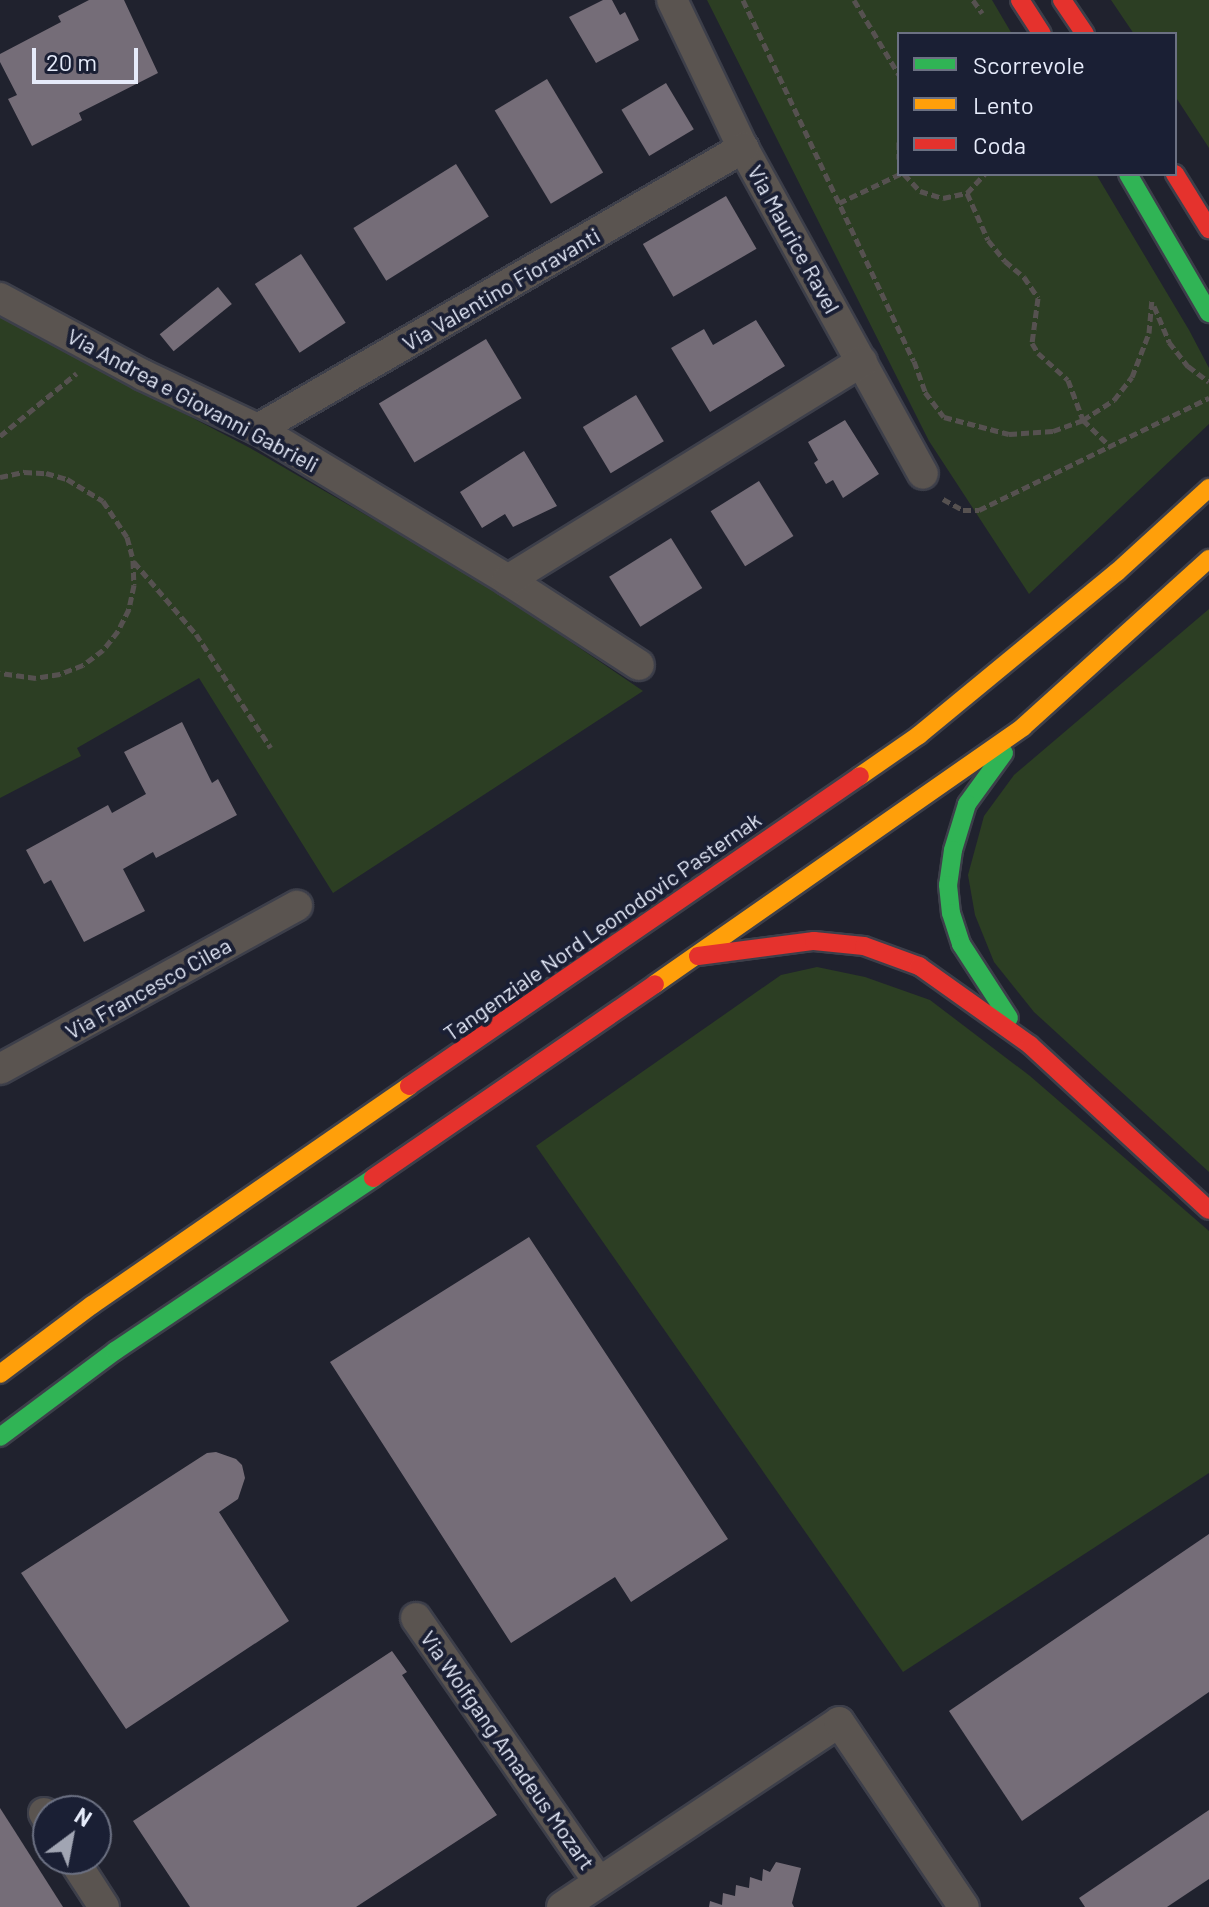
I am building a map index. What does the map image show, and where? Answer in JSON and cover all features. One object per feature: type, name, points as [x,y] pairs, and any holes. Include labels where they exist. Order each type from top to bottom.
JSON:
[{"type":"main road","points":[[1020,0],[1041,32]]},
{"type":"main road","points":[[1062,0],[1084,32]]},
{"type":"main road","points":[[1129,176],[1209,313]]},
{"type":"main road","points":[[1176,176],[1209,229]]},
{"type":"main road","name":"Tangenziale Nord Leonodovic Pasternak","points":[[0,1374],[92,1305],[919,735],[1117,572],[1209,488]]},
{"type":"main road","points":[[0,1437],[115,1351],[695,956],[1023,727],[1209,559]]},
{"type":"main road","points":[[1023,727],[967,804],[953,850],[948,885],[951,913],[961,944],[989,992],[1030,1045]]},
{"type":"main road","points":[[695,956],[794,941],[834,943],[888,952],[919,966],[1030,1045],[1209,1210]]},
{"type":"street","name":"Via Maurice Ravel","points":[[672,0],[743,148],[923,474]]},
{"type":"street","name":"Via Valentino Fioravanti","points":[[258,429],[743,148]]},
{"type":"street","name":"Via Andrea e Giovanni Gabrieli","points":[[0,298],[96,350],[258,429],[508,580],[639,665]]},
{"type":"street","points":[[508,580],[862,361]]},
{"type":"street","name":"Via Francesco Cilea","points":[[0,1069],[297,906]]},
{"type":"street","name":"Via Wolfgang Amadeus Mozart","points":[[416,1618],[599,1882]]},
{"type":"street","name":"Via Wolfgang Amadeus Mozart","points":[[562,1907],[839,1722],[964,1907]]},
{"type":"street","points":[[83,1875],[104,1907]]},
{"type":"path","points":[[743,0],[925,392],[944,417],[1009,434],[1053,431],[1083,420],[1114,400],[1132,377],[1149,333],[1153,305]]},
{"type":"path","points":[[854,0],[897,72]]},
{"type":"path","points":[[839,203],[898,176]]},
{"type":"path","points":[[904,176],[920,191],[943,198],[967,193],[983,176]]},
{"type":"path","points":[[967,193],[988,240],[1005,261],[1024,277],[1038,298],[1032,343],[1038,353],[1068,380],[1083,420],[1111,447]]},
{"type":"path","points":[[1151,294],[1169,342],[1188,366],[1209,382]]},
{"type":"path","points":[[0,436],[79,372],[96,350]]},
{"type":"path","points":[[923,474],[940,497],[963,510],[979,510],[1209,398]]},
{"type":"path","points":[[0,477],[24,472],[46,473],[86,488],[117,518],[133,560],[196,634],[271,748]]},
{"type":"path","points":[[0,673],[36,678],[60,674],[103,650],[129,609],[133,560]]},
{"type":"green space","points":[[707,0],[992,0],[1011,32],[897,32],[897,176],[1097,176],[1209,368],[1209,424],[1029,594],[929,441]]},
{"type":"green space","points":[[1111,0],[1209,0],[1209,148],[1177,99],[1177,32],[1133,32]]},
{"type":"green space","points":[[0,317],[250,448],[484,583],[643,691],[333,893],[199,678],[77,748],[81,756],[0,798]]},
{"type":"green space","points":[[1209,609],[1209,1172],[1034,1012],[994,962],[975,915],[968,875],[984,816],[1014,775]]},
{"type":"green space","points":[[817,967],[865,977],[930,1000],[1030,1076],[1209,1231],[1209,1473],[903,1672],[536,1146],[781,975]]},
{"type":"building","points":[[89,0],[124,0],[158,73],[79,113],[82,120],[32,146],[8,99],[17,95],[0,62],[0,54],[61,22],[58,16]]},
{"type":"building","points":[[603,0],[612,0],[620,15],[625,12],[639,40],[596,63],[569,17]]},
{"type":"building","points":[[547,79],[603,172],[551,204],[495,110]]},
{"type":"building","points":[[666,83],[694,129],[649,156],[621,110]]},
{"type":"building","points":[[456,164],[489,217],[386,281],[353,228]]},
{"type":"building","points":[[726,196],[756,249],[673,297],[643,244]]},
{"type":"building","points":[[301,254],[346,323],[300,353],[255,284]]},
{"type":"building","points":[[218,287],[232,304],[174,351],[160,334]]},
{"type":"building","points":[[756,320],[785,366],[710,412],[671,348],[704,329],[713,345]]},
{"type":"building","points":[[486,339],[522,398],[414,463],[379,403]]},
{"type":"building","points":[[636,395],[664,441],[611,473],[583,427]]},
{"type":"building","points":[[845,420],[879,474],[843,498],[833,480],[826,484],[814,463],[818,460],[808,442]]},
{"type":"building","points":[[524,451],[557,506],[513,527],[505,514],[482,528],[460,492]]},
{"type":"building","points":[[759,481],[793,536],[745,566],[711,511]]},
{"type":"building","points":[[671,538],[702,588],[640,627],[609,577]]},
{"type":"building","points":[[182,722],[212,783],[218,779],[237,815],[156,858],[153,852],[123,869],[145,911],[84,942],[51,880],[44,884],[26,850],[108,805],[112,813],[146,794],[124,752]]},
{"type":"building","points":[[529,1237],[728,1539],[631,1602],[615,1577],[511,1643],[330,1362]]},
{"type":"building","points":[[216,1452],[236,1459],[242,1465],[245,1478],[238,1499],[219,1512],[289,1621],[126,1729],[21,1573],[207,1453]]},
{"type":"building","points":[[1209,1534],[1209,1692],[1022,1821],[949,1711]]},
{"type":"building","points":[[392,1651],[407,1672],[402,1675],[497,1815],[356,1907],[190,1907],[133,1821]]},
{"type":"building","points":[[0,1808],[32,1858],[32,1875],[43,1875],[63,1907],[0,1907]]},
{"type":"building","points":[[1209,1810],[1209,1879],[1167,1907],[1085,1907],[1079,1898]]},
{"type":"building","points":[[776,1862],[801,1868],[792,1903],[794,1907],[709,1907],[710,1901],[722,1905],[723,1893],[735,1896],[736,1885],[749,1888],[750,1877],[762,1881],[763,1869],[770,1872]]},
{"type":"traffic: fast","points":[[1129,176],[1209,313]]},
{"type":"traffic: fast","points":[[1004,753],[967,804],[953,850],[948,885],[951,913],[961,944],[1009,1018]]},
{"type":"traffic: fast","points":[[0,1437],[115,1351],[373,1178]]},
{"type":"traffic: slow","points":[[860,776],[919,735],[1117,572],[1209,488]]},
{"type":"traffic: slow","points":[[655,984],[1023,727],[1209,559]]},
{"type":"traffic: slow","points":[[0,1374],[92,1305],[409,1086]]},
{"type":"traffic: jam","points":[[1020,0],[1041,32]]},
{"type":"traffic: jam","points":[[1062,0],[1084,32]]},
{"type":"traffic: jam","points":[[1176,176],[1209,229]]},
{"type":"traffic: jam","points":[[409,1086],[860,776]]},
{"type":"traffic: jam","points":[[698,956],[814,941],[864,946],[919,966],[1030,1045],[1209,1210]]},
{"type":"traffic: jam","points":[[373,1178],[655,984]]}]
